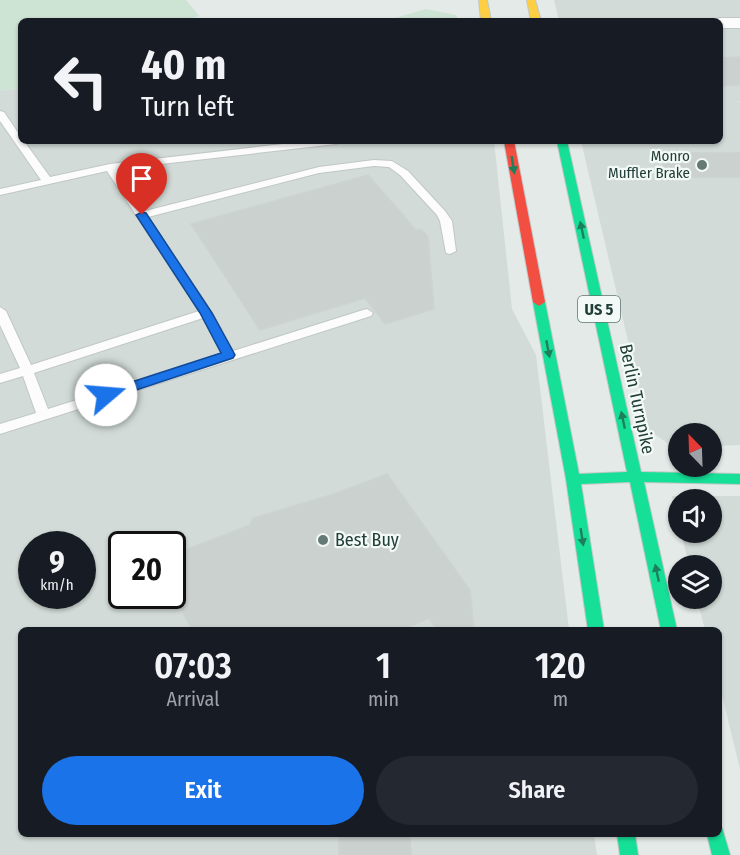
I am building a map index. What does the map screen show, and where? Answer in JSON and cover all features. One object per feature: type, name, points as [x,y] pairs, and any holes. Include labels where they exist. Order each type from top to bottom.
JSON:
[{"type":"main road","points":[[483,0],[486,18]]},
{"type":"main road","points":[[531,0],[535,18]]},
{"type":"main road","points":[[510,144],[573,479],[596,627]]},
{"type":"main road","name":"Berlin Turnpike","points":[[563,144],[668,627]]},
{"type":"main road","points":[[573,479],[636,477],[740,479]]},
{"type":"main road","points":[[626,837],[629,855]]},
{"type":"main road","points":[[717,837],[721,855]]},
{"type":"street","points":[[723,23],[740,23]]},
{"type":"lane","points":[[0,114],[18,140]]},
{"type":"lane","points":[[21,144],[47,181]]},
{"type":"lane","points":[[0,192],[110,167],[310,144]]},
{"type":"lane","points":[[142,215],[319,170],[392,164],[404,172],[441,213],[446,221],[450,251]]},
{"type":"lane","points":[[110,167],[206,313],[229,355]]},
{"type":"lane","points":[[0,311],[27,370],[44,415]]},
{"type":"lane","points":[[0,379],[206,313]]},
{"type":"lane","points":[[0,429],[367,313]]},
{"type":"shaded area","points":[[554,0],[740,0],[740,101],[736,102],[740,102],[740,445],[722,446],[722,423],[668,423],[668,444],[649,430],[582,144],[723,144],[723,18],[558,18]]},
{"type":"shaded area","points":[[18,88],[18,144],[494,144],[512,309],[536,355],[569,627],[18,627],[18,837],[594,837],[597,855],[0,855],[0,91]]},
{"type":"shaded area","points":[[722,496],[740,496],[740,769],[722,695],[722,627],[704,627],[700,609],[722,609],[722,555],[686,555],[684,543],[722,543]]},
{"type":"green space","points":[[0,0],[186,0],[199,16],[193,18],[18,18],[18,88],[0,91]]},
{"type":"green space","points":[[426,9],[456,15],[458,18],[395,18]]},
{"type":"building","points":[[740,57],[740,85],[723,86],[723,58]]},
{"type":"building","name":"Monro Muffler Brake","points":[[660,153],[740,153],[740,177],[667,177]]},
{"type":"building","points":[[368,175],[416,230],[421,229],[428,237],[434,309],[385,324],[365,298],[260,330],[191,224]]},
{"type":"building","name":"Best Buy","points":[[387,474],[470,590],[474,627],[435,627],[429,618],[409,627],[190,627],[181,609],[186,609],[186,550],[250,525],[253,518],[334,494]]},
{"type":"building","points":[[339,837],[410,837],[411,855],[339,855]]},
{"type":"traffic: fast","points":[[563,144],[668,627]]},
{"type":"traffic: fast","points":[[539,302],[573,479],[596,627]]},
{"type":"traffic: fast","points":[[573,479],[636,477],[740,479]]},
{"type":"traffic: fast","points":[[626,837],[629,855]]},
{"type":"traffic: fast","points":[[717,837],[721,855]]},
{"type":"traffic: slow","points":[[483,0],[486,18]]},
{"type":"traffic: slow","points":[[531,0],[535,18]]},
{"type":"traffic: jam","points":[[510,144],[539,302]]},
{"type":"place","name":"Monro Muffler Brake","points":[[702,165]]},
{"type":"place","name":"Best Buy","points":[[323,540]]},
{"type":"route","points":[[106,395],[229,355],[206,313],[142,215]]}]
